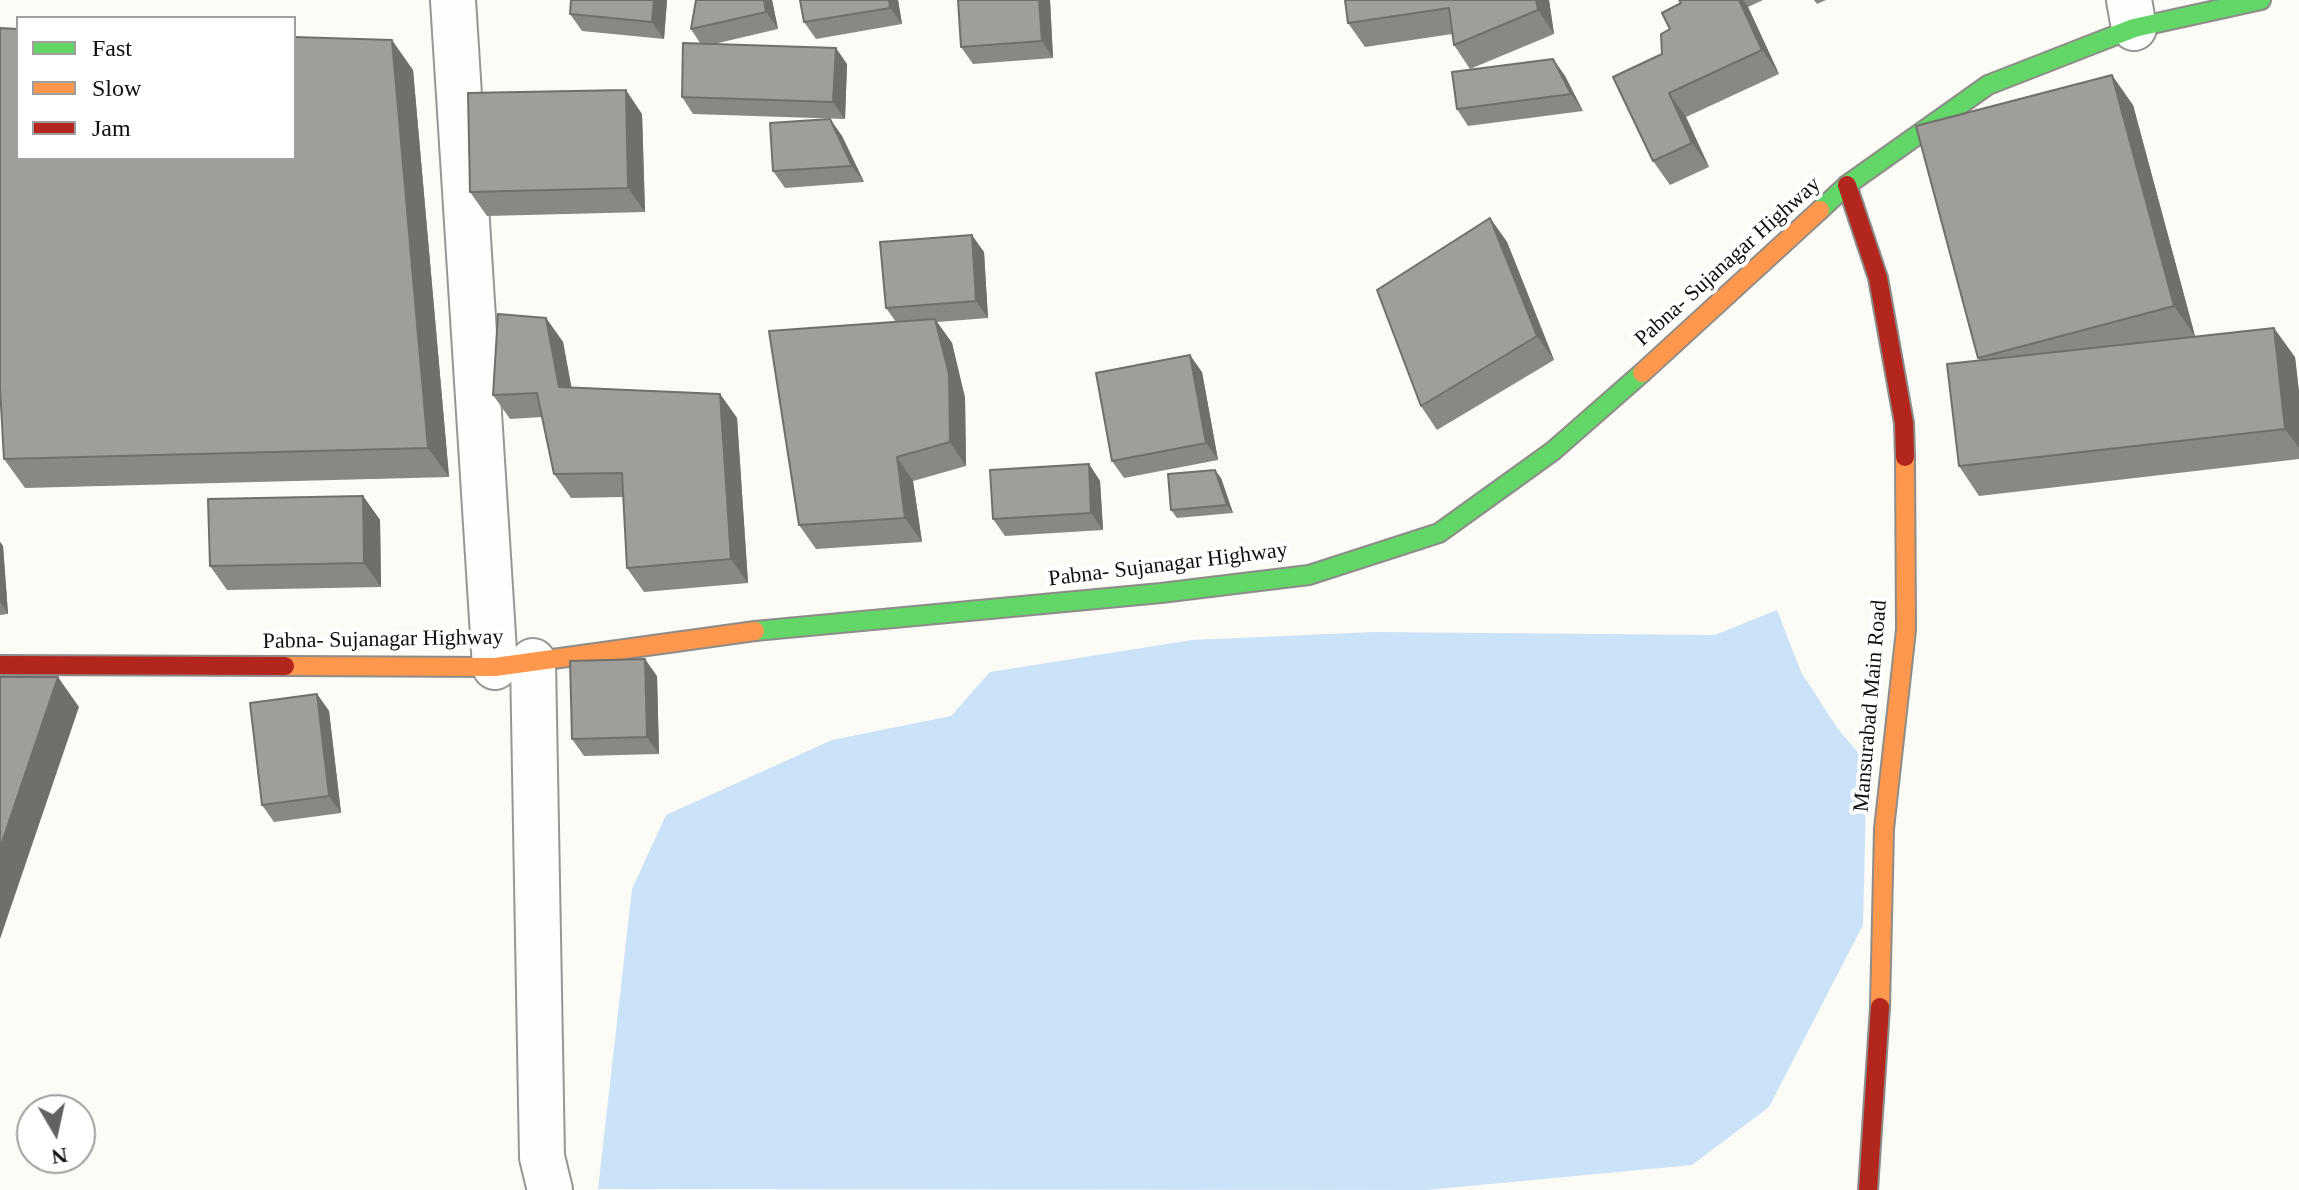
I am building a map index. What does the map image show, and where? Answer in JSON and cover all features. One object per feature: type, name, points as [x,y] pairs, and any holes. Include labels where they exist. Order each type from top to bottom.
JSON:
[{"type":"main road","name":"Pabna- Sujanagar Highway","points":[[0,665],[514,664],[737,633],[1145,595],[1309,575],[1439,533],[1553,451],[1675,345],[1847,185],[1988,85],[2132,14],[2261,0]]},
{"type":"main road","name":"Mansurabad Main Road","points":[[1847,185],[1878,278],[1891,345],[1904,423],[1907,512],[1906,630],[1884,829],[1879,1028],[1868,1190]]},
{"type":"street","points":[[453,0],[514,664],[542,1157],[550,1190]]},
{"type":"water","points":[[1777,610],[1801,672],[1838,729],[1867,763],[1863,925],[1769,1107],[1692,1165],[1427,1190],[598,1189],[632,889],[666,815],[832,740],[951,716],[990,672],[1192,640],[1374,632],[1715,635]]},
{"type":"building","points":[[571,0],[654,0],[652,22],[570,14]]},
{"type":"building","points":[[696,0],[764,0],[766,12],[691,29]]},
{"type":"building","points":[[800,0],[889,0],[890,8],[804,22]]},
{"type":"building","points":[[958,0],[1039,0],[1042,41],[961,47]]},
{"type":"building","points":[[1345,0],[1536,0],[1538,10],[1454,45],[1449,8],[1348,23]]},
{"type":"building","points":[[1679,0],[1739,0],[1762,50],[1669,93],[1692,143],[1653,161],[1613,77],[1662,54],[1661,34],[1670,29],[1662,13],[1681,3]]},
{"type":"building","points":[[0,28],[16,29],[16,160],[296,160],[296,37],[392,40],[428,448],[4,459],[0,388]]},
{"type":"building","points":[[683,43],[836,48],[833,102],[682,97]]},
{"type":"building","points":[[1553,59],[1571,94],[1457,109],[1452,72]]},
{"type":"building","points":[[2112,75],[2174,306],[1978,358],[1916,126]]},
{"type":"building","points":[[626,90],[628,188],[470,192],[468,93]]},
{"type":"building","points":[[830,119],[852,166],[773,171],[770,123]]},
{"type":"building","points":[[1490,218],[1537,336],[1421,406],[1377,290]]},
{"type":"building","points":[[972,235],[976,301],[886,308],[880,242]]},
{"type":"building","points":[[498,314],[546,318],[559,387],[720,394],[731,559],[627,568],[622,473],[554,474],[537,393],[493,395]]},
{"type":"building","points":[[935,319],[949,374],[950,442],[897,457],[905,518],[799,525],[769,331]]},
{"type":"building","points":[[2274,328],[2285,429],[1959,466],[1947,364]]},
{"type":"building","points":[[1190,355],[1206,443],[1112,461],[1096,373]]},
{"type":"building","points":[[1089,464],[1091,513],[993,519],[990,470]]},
{"type":"building","points":[[1215,470],[1227,505],[1171,510],[1168,474]]},
{"type":"building","points":[[363,496],[364,563],[210,566],[208,499]]},
{"type":"building","points":[[645,659],[647,737],[572,739],[570,661]]},
{"type":"building","points":[[0,677],[58,677],[0,848]]},
{"type":"building","points":[[317,694],[329,796],[262,805],[250,703]]},
{"type":"traffic: fast","points":[[1820,210],[1847,185],[1988,85],[2134,28],[2261,0]]},
{"type":"traffic: fast","points":[[755,631],[1161,593],[1309,575],[1439,533],[1553,451],[1642,373]]},
{"type":"traffic: slow","points":[[1642,373],[1820,210]]},
{"type":"traffic: slow","points":[[1880,1007],[1884,829],[1906,630],[1905,457]]},
{"type":"traffic: slow","points":[[285,666],[495,667],[755,631]]},
{"type":"traffic: jam","points":[[1847,185],[1878,278],[1904,423],[1905,457]]},
{"type":"traffic: jam","points":[[0,665],[285,666]]},
{"type":"traffic: jam","points":[[1868,1190],[1880,1007]]}]
